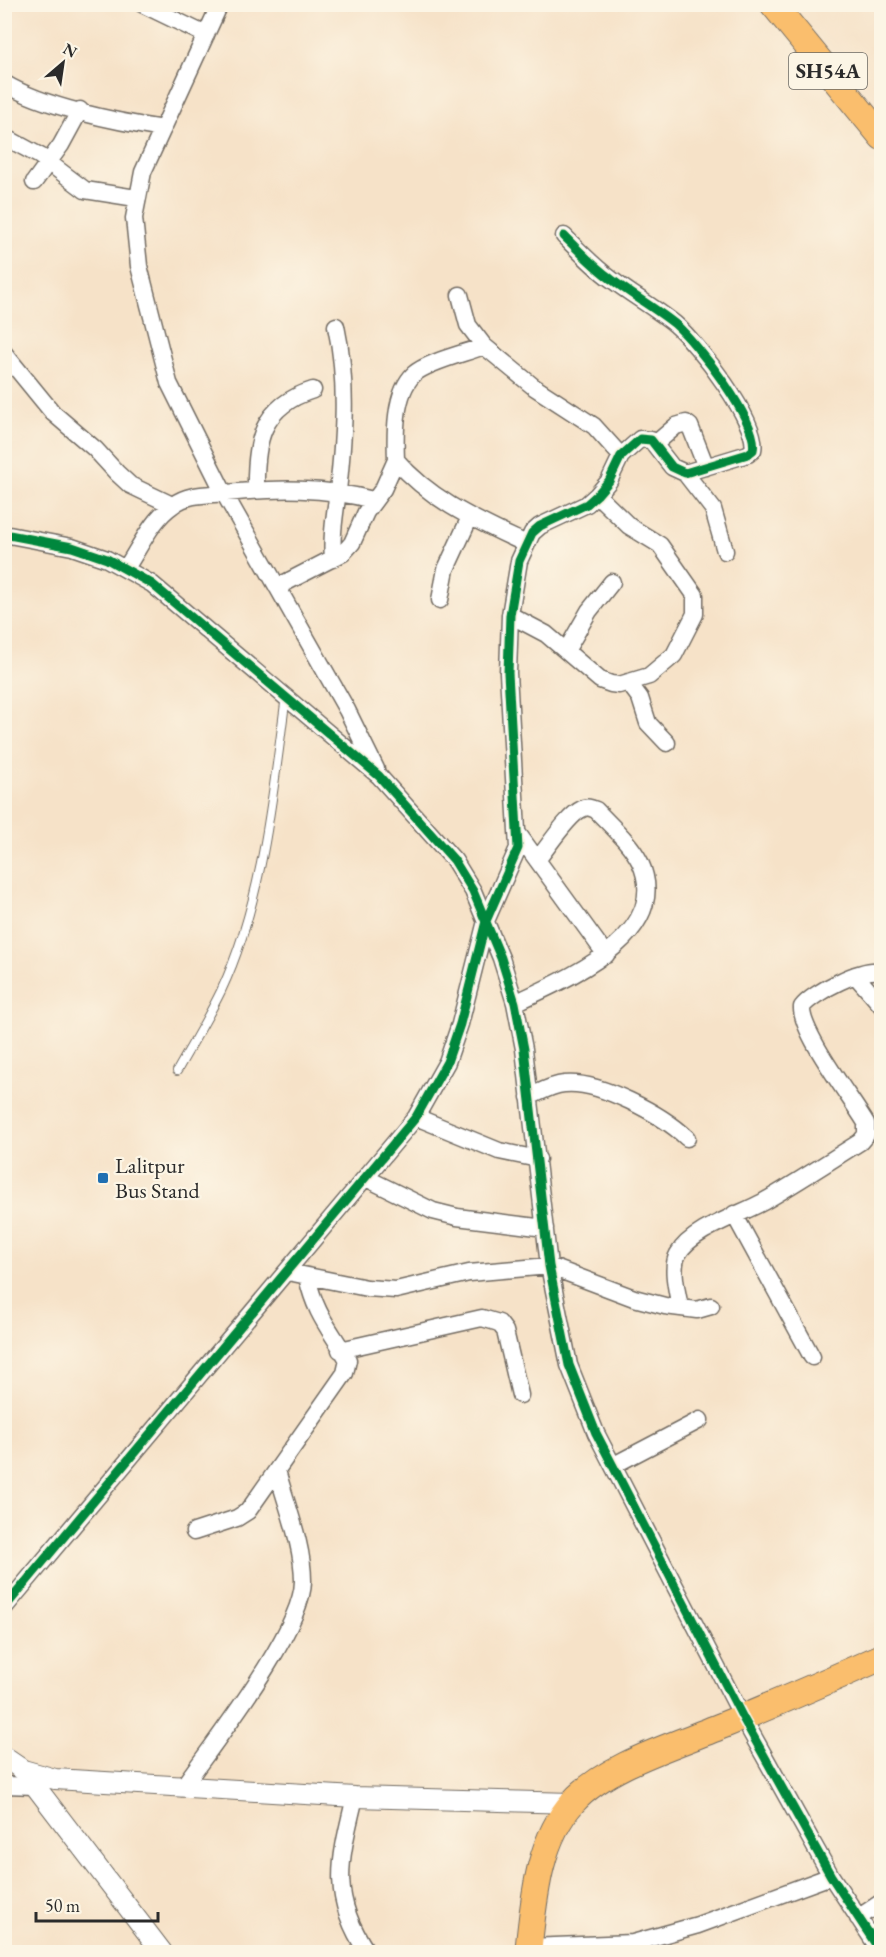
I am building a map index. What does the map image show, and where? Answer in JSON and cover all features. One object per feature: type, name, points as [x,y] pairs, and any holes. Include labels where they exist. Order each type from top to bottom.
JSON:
[{"type":"main road","name":"SH54A","points":[[773,4],[882,137]]},
{"type":"main road","points":[[528,1950],[536,1883],[552,1835],[572,1803],[592,1784],[634,1762],[743,1718],[882,1657]]},
{"type":"street","points":[[142,4],[206,35]]},
{"type":"street","points":[[220,4],[143,172],[136,198],[134,218],[139,266],[169,383],[224,493],[347,710],[378,776]]},
{"type":"street","points":[[4,83],[15,90],[80,110],[163,129]]},
{"type":"street","points":[[34,182],[49,162],[80,110]]},
{"type":"street","points":[[5,137],[49,162],[85,190],[136,198]]},
{"type":"street","points":[[564,236],[604,274],[675,325],[689,338],[740,408],[752,434],[753,450],[748,454],[685,473]]},
{"type":"street","points":[[460,294],[468,325],[484,346],[534,387],[594,426],[621,456]]},
{"type":"street","points":[[333,559],[332,537],[345,395],[336,326]]},
{"type":"street","points":[[277,587],[333,559],[352,543],[373,500],[383,489],[396,460],[399,411],[405,386],[415,373],[484,346]]},
{"type":"street","points":[[4,352],[53,412],[95,449],[130,485],[172,505]]},
{"type":"street","points":[[256,490],[255,461],[261,433],[287,402],[313,390]]},
{"type":"street","points":[[656,444],[676,426],[686,423],[690,426],[706,467]]},
{"type":"street","points":[[4,1608],[416,1117],[447,1062],[455,1042],[486,921],[514,859],[519,835],[510,723],[510,615],[516,572],[526,544],[540,526],[587,504],[597,495],[609,481],[621,456],[640,439],[651,440],[656,444],[672,467],[685,473],[713,509],[725,551]]},
{"type":"street","points":[[396,460],[419,486],[470,517],[526,544]]},
{"type":"street","points":[[126,568],[157,520],[172,505],[197,494],[296,488],[338,491],[373,500]]},
{"type":"street","points":[[510,615],[532,625],[600,680],[611,684],[649,676],[663,667],[674,654],[697,605],[695,595],[660,545],[629,526],[597,495]]},
{"type":"street","points":[[440,600],[446,569],[470,517]]},
{"type":"street","points":[[4,534],[72,547],[126,568],[152,584],[378,776],[454,860],[473,891],[486,921],[515,1004],[524,1049],[549,1266],[569,1365],[596,1433],[743,1718],[831,1876],[858,1918],[875,1934],[881,1953]]},
{"type":"street","points":[[566,651],[589,611],[612,582]]},
{"type":"street","points":[[628,682],[640,698],[648,723],[667,743]]},
{"type":"street","points":[[515,1004],[606,954],[622,942],[634,926],[645,898],[645,878],[639,861],[625,841],[596,810],[590,807],[582,809],[537,860]]},
{"type":"street","points":[[519,835],[606,954]]},
{"type":"street","points":[[680,1308],[675,1266],[677,1255],[707,1230],[734,1214],[761,1203],[860,1142],[866,1135],[866,1123],[829,1066],[802,1012],[802,1007],[811,998],[855,975],[869,970],[882,972]]},
{"type":"street","points":[[855,975],[882,1006]]},
{"type":"street","points":[[529,1097],[561,1084],[593,1086],[651,1111],[687,1138]]},
{"type":"street","points":[[416,1117],[499,1151],[538,1159]]},
{"type":"street","points":[[366,1178],[433,1211],[457,1218],[545,1228]]},
{"type":"street","points":[[734,1214],[813,1358]]},
{"type":"street","points":[[288,1272],[307,1277],[396,1290],[469,1273],[549,1266],[634,1298],[697,1310],[711,1306]]},
{"type":"street","points":[[194,1532],[237,1518],[248,1511],[345,1373],[348,1360],[321,1320],[312,1299],[307,1277]]},
{"type":"street","points":[[340,1350],[402,1338],[470,1320],[492,1319],[500,1323],[505,1331],[520,1395]]},
{"type":"street","points":[[614,1465],[700,1420]]},
{"type":"street","points":[[182,1788],[264,1669],[289,1626],[298,1603],[303,1582],[300,1554],[277,1470]]},
{"type":"street","points":[[4,1757],[23,1770],[36,1786],[162,1953]]},
{"type":"street","points":[[23,1770],[55,1779],[182,1788],[355,1797],[572,1803]]},
{"type":"street","points":[[4,1785],[36,1786]]},
{"type":"street","points":[[355,1797],[344,1842],[340,1888],[346,1916],[367,1953]]},
{"type":"street","points":[[528,1950],[633,1948],[831,1876]]},
{"type":"street","points":[[858,1918],[882,1902]]},
{"type":"lane","points":[[177,1071],[222,990],[252,897],[267,832],[286,696]]},
{"type":"cycle path","points":[[4,1608],[416,1117],[447,1062],[460,1024],[486,921],[518,848],[508,673],[510,615],[519,561],[532,533],[540,526],[587,504],[609,481],[621,456],[640,439],[651,440],[672,467],[685,473],[748,454],[753,450],[753,438],[737,403],[685,333],[605,274],[564,236]]},
{"type":"cycle path","points":[[4,534],[72,547],[107,559],[152,584],[379,776],[454,860],[473,891],[501,958],[515,1003],[524,1049],[549,1266],[569,1365],[596,1433],[743,1718],[831,1876],[881,1952]]},
{"type":"place","name":"Lalitpur Bus Stand","points":[[103,1178]]}]
